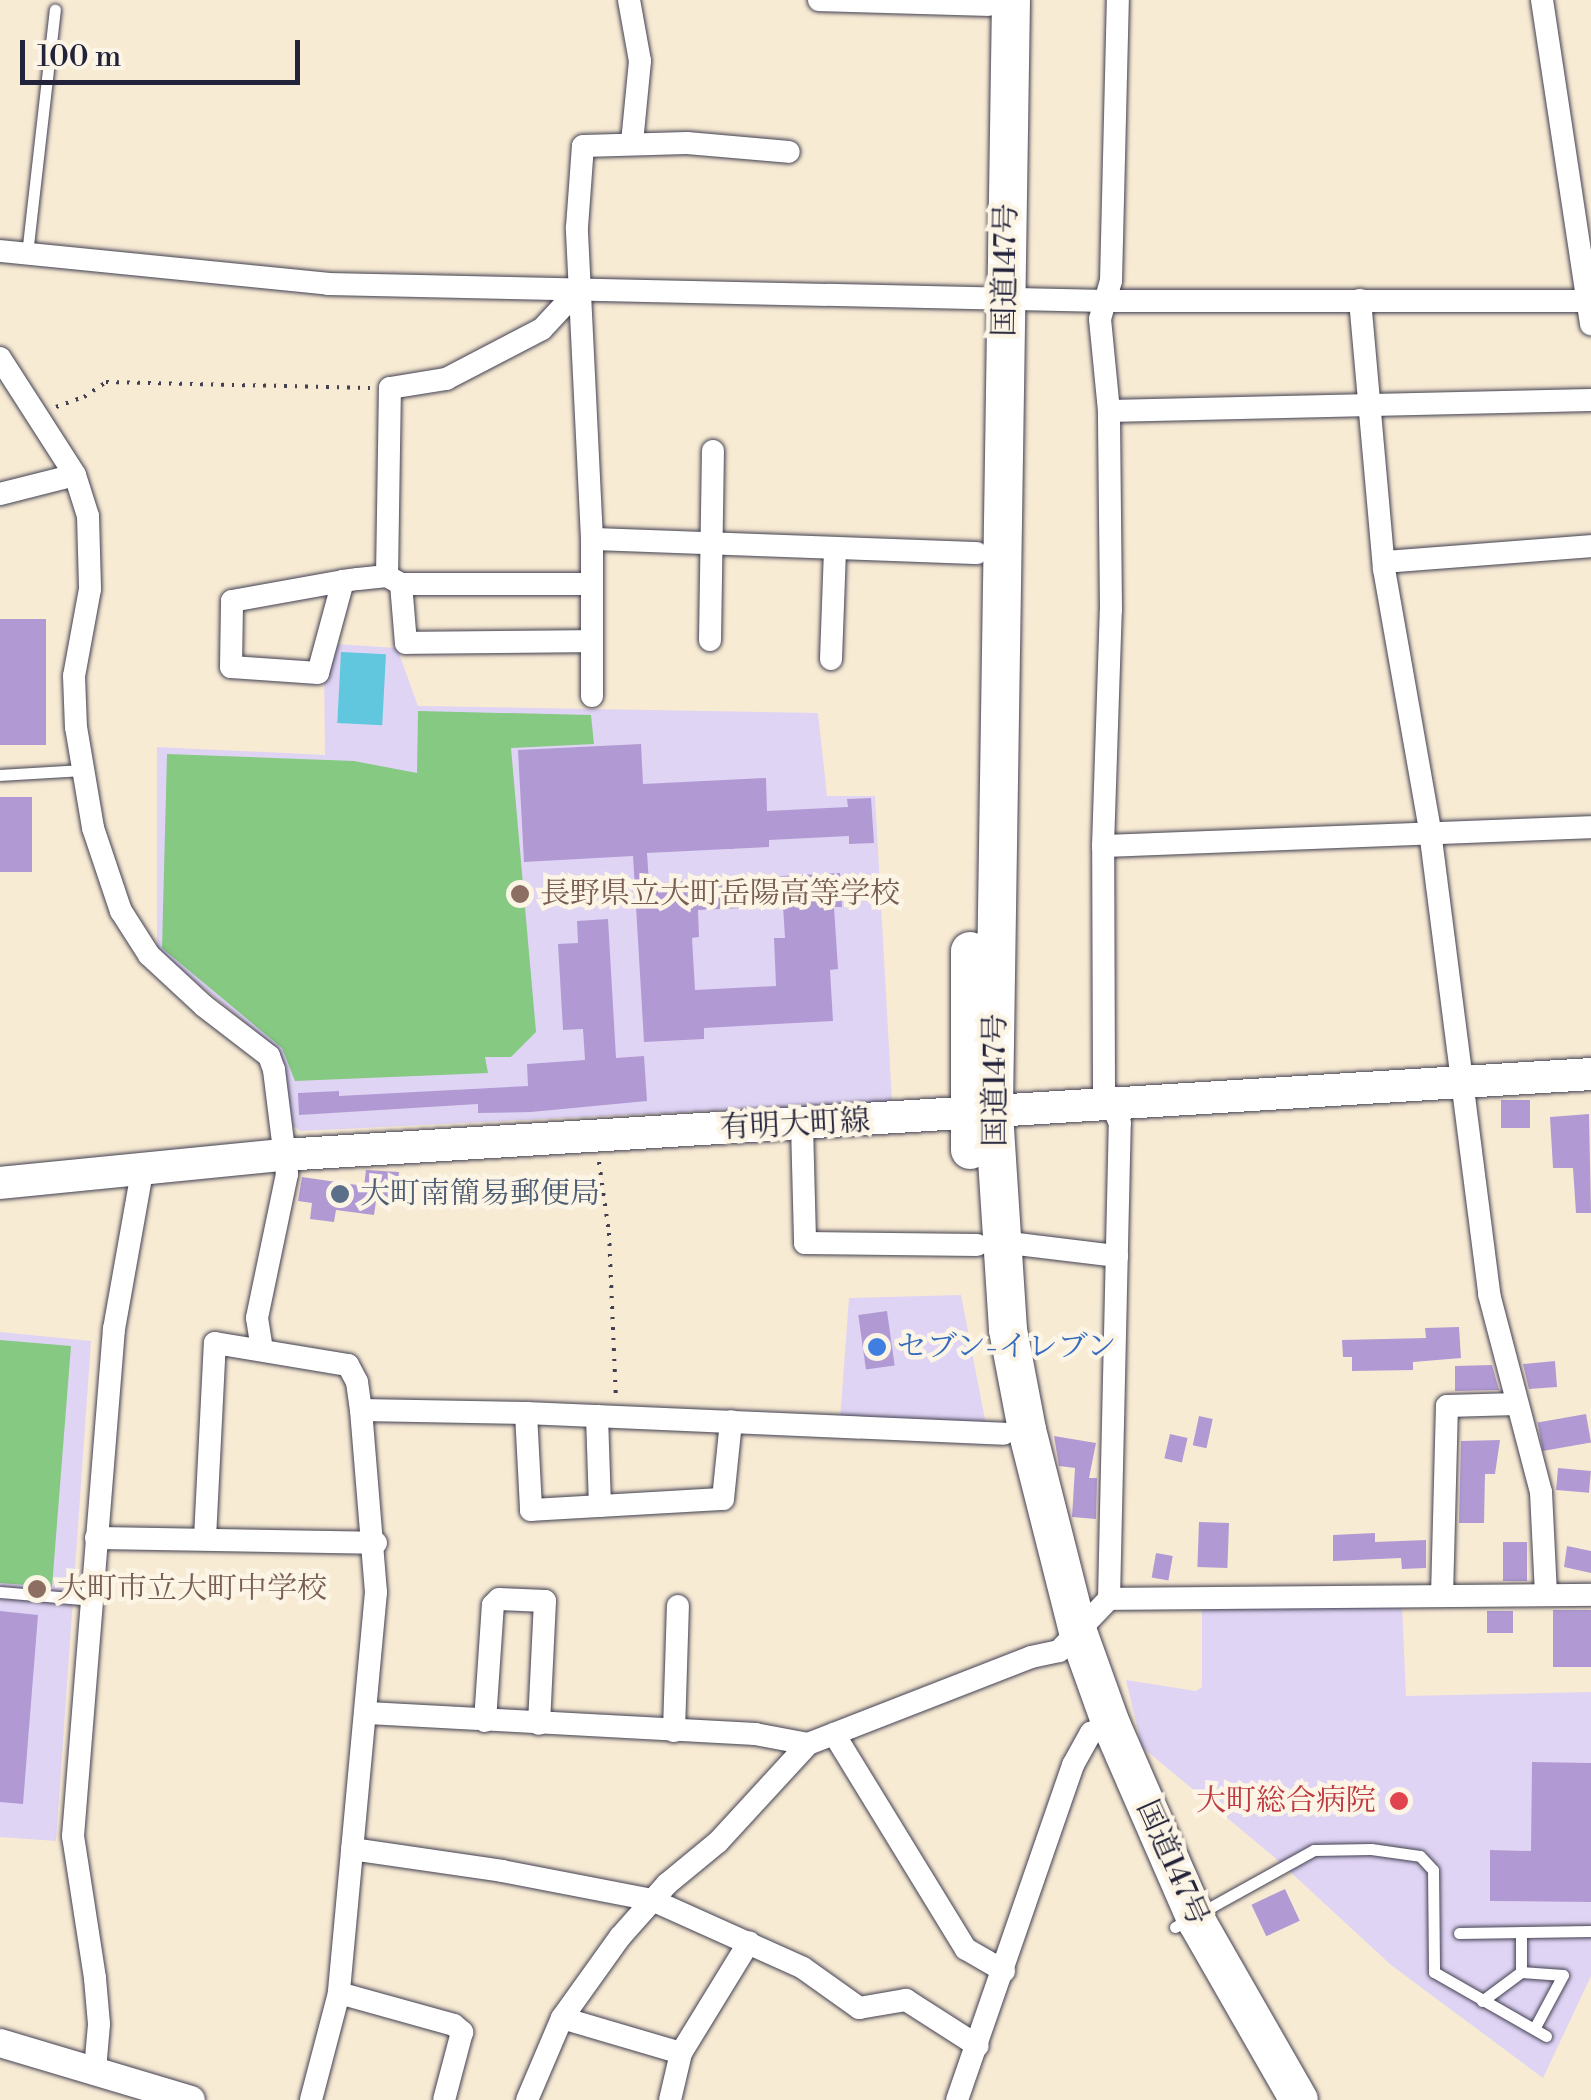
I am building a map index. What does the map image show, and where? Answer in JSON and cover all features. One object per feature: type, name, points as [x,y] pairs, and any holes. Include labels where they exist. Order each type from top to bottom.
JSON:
[{"type":"highway","name":"国道147号","points":[[996,2],[981,1114],[1004,1434],[1069,1641],[1101,1728],[1185,1923],[1272,2100]]},
{"type":"highway","name":"国道147号","points":[[989,1243],[1069,1641]]},
{"type":"highway","name":"国道147号","points":[[1185,1923],[1299,2100]]},
{"type":"main road","name":"有明大町線","points":[[0,1184],[143,1166],[282,1155],[1591,1074]]},
{"type":"street","points":[[629,0],[640,61],[632,143]]},
{"type":"street","points":[[819,0],[996,2]]},
{"type":"street","points":[[527,2100],[562,2018],[652,1900],[718,1842],[808,1744],[1069,1641],[1109,1599],[1120,1123],[1104,1088],[1103,846],[1111,610],[1108,411],[1100,319],[1111,281],[1118,0]]},
{"type":"street","points":[[0,251],[328,284],[1106,301],[1360,300],[1590,309],[1542,0]]},
{"type":"street","points":[[592,696],[592,539],[577,227],[583,146],[632,143],[790,152]]},
{"type":"street","points":[[581,287],[542,329],[526,338],[446,379],[390,388],[394,580],[406,644],[592,641]]},
{"type":"street","points":[[1360,300],[1384,562],[1430,831],[1460,1084],[1476,1164],[1489,1294],[1541,1492],[1546,1595]]},
{"type":"street","points":[[0,358],[75,475],[88,516],[90,570],[74,676],[82,770],[93,828],[121,911],[148,955],[269,1056],[287,1174],[257,1318],[262,1348]]},
{"type":"street","points":[[1108,411],[1591,400]]},
{"type":"street","points":[[710,640],[713,451]]},
{"type":"street","points":[[0,494],[75,475]]},
{"type":"street","points":[[592,539],[989,553]]},
{"type":"street","points":[[1384,562],[1591,546]]},
{"type":"street","points":[[831,659],[834,548]]},
{"type":"street","points":[[343,582],[318,673],[230,667],[232,601],[343,582],[592,584]]},
{"type":"street","points":[[1103,846],[1591,827]]},
{"type":"street","points":[[802,1125],[805,1243],[989,1243],[1118,1256]]},
{"type":"street","points":[[94,2070],[99,2024],[95,1978],[73,1836],[114,1329],[143,1166]]},
{"type":"street","points":[[205,1538],[215,1343],[348,1365],[361,1410],[376,1543],[368,1713],[339,1992],[311,2100]]},
{"type":"street","points":[[1442,1596],[1447,1406],[1517,1404]]},
{"type":"street","points":[[361,1410],[731,1420],[1004,1434]]},
{"type":"street","points":[[526,1413],[531,1510],[724,1500],[731,1420]]},
{"type":"street","points":[[600,1506],[607,1416]]},
{"type":"street","points":[[96,1538],[376,1543]]},
{"type":"street","points":[[1109,1599],[1591,1595]]},
{"type":"street","points":[[485,1721],[493,1605],[500,1599],[545,1602],[538,1724]]},
{"type":"street","points":[[674,1731],[678,1606]]},
{"type":"street","points":[[368,1713],[755,1734],[808,1744]]},
{"type":"street","points":[[956,2100],[1073,1765],[1101,1728]]},
{"type":"street","points":[[834,1734],[966,1949],[1004,1971]]},
{"type":"street","points":[[352,1848],[502,1870],[652,1900],[803,1968],[859,2008],[906,2000],[978,2046]]},
{"type":"street","points":[[670,2100],[681,2053],[749,1942]]},
{"type":"street","points":[[339,1992],[454,2025],[462,2032],[444,2100]]},
{"type":"street","points":[[562,2018],[681,2053]]},
{"type":"street","points":[[0,2042],[190,2100]]},
{"type":"lane","points":[[28,254],[56,10]]},
{"type":"lane","points":[[0,776],[82,770]]},
{"type":"lane","points":[[0,1592],[94,1600]]},
{"type":"lane","points":[[1185,1923],[1314,1850],[1371,1849],[1420,1856],[1433,1870],[1434,1972],[1482,2001],[1540,2032],[1563,1975],[1521,1972],[1482,2001]]},
{"type":"lane","points":[[1459,1933],[1591,1931]]},
{"type":"lane","points":[[1521,1932],[1521,1972]]},
{"type":"path","points":[[34,415],[84,398],[106,382],[390,388]]},
{"type":"path","points":[[596,1137],[608,1233],[607,1416]]},
{"type":"shaded area","name":"長野県立大町岳陽高等学校","points":[[336,644],[397,648],[418,706],[818,713],[827,796],[875,796],[892,1102],[301,1131],[291,1125],[274,1046],[157,950],[157,747],[325,755],[324,669]]},
{"type":"shaded area","points":[[961,1295],[986,1425],[840,1420],[849,1298]]},
{"type":"shaded area","name":"大町市立大町中学校","points":[[0,1332],[91,1341],[56,1841],[0,1837]]},
{"type":"shaded area","name":"大町総合病院","points":[[1402,1604],[1406,1696],[1591,1692],[1591,1976],[1543,2078],[1391,1965],[1273,1856],[1142,1747],[1126,1680],[1196,1691],[1202,1687],[1202,1605]]},
{"type":"green space","points":[[418,711],[591,715],[594,744],[511,748],[536,1032],[511,1057],[485,1057],[488,1073],[295,1081],[282,1048],[162,948],[167,754],[354,761],[417,773]]},
{"type":"green space","points":[[0,1340],[71,1346],[52,1587],[0,1583]]},
{"type":"water","points":[[341,652],[386,654],[382,725],[337,723]]},
{"type":"building","points":[[0,619],[46,619],[46,745],[0,745]]},
{"type":"building","points":[[641,744],[643,784],[766,778],[767,811],[848,807],[847,799],[871,798],[874,843],[849,844],[849,836],[769,840],[769,847],[647,853],[649,883],[840,873],[842,907],[834,907],[838,969],[830,970],[833,1021],[704,1028],[704,1039],[644,1042],[633,856],[524,862],[518,750]],"holes":[[[783,906],[785,938],[774,938],[776,986],[695,990],[692,938],[699,937],[698,910]]]},
{"type":"building","points":[[0,797],[32,797],[32,872],[0,872]]},
{"type":"building","points":[[608,919],[616,1058],[644,1056],[647,1101],[531,1112],[478,1113],[478,1104],[299,1115],[298,1093],[339,1091],[339,1096],[528,1086],[527,1064],[585,1060],[583,1029],[563,1030],[558,944],[578,943],[577,921]]},
{"type":"building","points":[[1501,1100],[1530,1100],[1530,1128],[1501,1128]]},
{"type":"building","points":[[1589,1114],[1591,1213],[1576,1213],[1573,1168],[1553,1168],[1550,1117]]},
{"type":"building","points":[[366,1170],[399,1172],[396,1202],[376,1201],[374,1215],[336,1210],[334,1222],[310,1219],[312,1203],[298,1201],[302,1177],[364,1186]]},
{"type":"building","points":[[887,1311],[895,1365],[866,1370],[858,1315]]},
{"type":"building","points":[[1459,1327],[1461,1358],[1413,1362],[1413,1370],[1352,1371],[1352,1357],[1343,1357],[1342,1340],[1426,1338],[1425,1328]]},
{"type":"building","points":[[1555,1361],[1557,1387],[1529,1389],[1523,1364]]},
{"type":"building","points":[[1492,1365],[1499,1390],[1455,1391],[1455,1366]]},
{"type":"building","points":[[1586,1414],[1591,1443],[1543,1451],[1538,1423]]},
{"type":"building","points":[[1199,1416],[1213,1419],[1206,1448],[1193,1445]]},
{"type":"building","points":[[1170,1434],[1188,1438],[1182,1462],[1164,1458]]},
{"type":"building","points":[[1054,1436],[1096,1443],[1089,1478],[1097,1478],[1096,1519],[1072,1517],[1075,1468],[1059,1466]]},
{"type":"building","points":[[1500,1440],[1495,1474],[1485,1474],[1484,1523],[1459,1523],[1461,1441]]},
{"type":"building","points":[[1558,1468],[1591,1471],[1589,1493],[1556,1490]]},
{"type":"building","points":[[1199,1522],[1229,1523],[1227,1568],[1197,1567]]},
{"type":"building","points":[[1375,1533],[1375,1542],[1426,1540],[1426,1568],[1402,1569],[1401,1558],[1333,1561],[1333,1535]]},
{"type":"building","points":[[1503,1542],[1527,1542],[1527,1581],[1503,1581]]},
{"type":"building","points":[[1567,1546],[1591,1551],[1591,1573],[1564,1567]]},
{"type":"building","points":[[1156,1553],[1173,1556],[1168,1581],[1152,1578]]},
{"type":"building","points":[[1553,1610],[1591,1610],[1591,1667],[1553,1667]]},
{"type":"building","points":[[0,1611],[38,1615],[23,1804],[0,1802]]},
{"type":"building","points":[[1487,1611],[1513,1611],[1513,1633],[1487,1633]]},
{"type":"building","points":[[1532,1762],[1591,1763],[1591,1902],[1490,1901],[1490,1850],[1531,1851]]},
{"type":"building","points":[[1285,1889],[1300,1921],[1266,1936],[1251,1905]]},
{"type":"place","name":"長野県立大町岳陽高等学校","points":[[520,894]]},
{"type":"place","name":"大町南簡易郵便局","points":[[340,1194]]},
{"type":"place","name":"セブン-イレブン","points":[[877,1347]]},
{"type":"place","name":"大町市立大町中学校","points":[[37,1589]]},
{"type":"place","name":"大町総合病院","points":[[1399,1801]]}]
